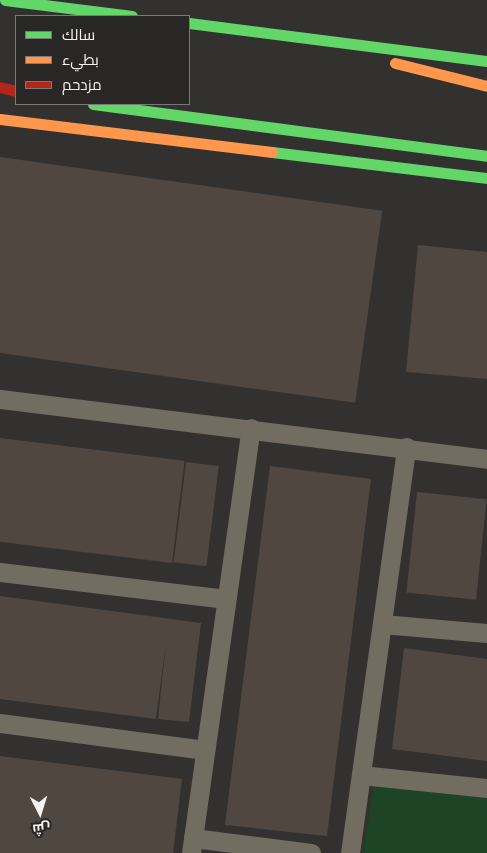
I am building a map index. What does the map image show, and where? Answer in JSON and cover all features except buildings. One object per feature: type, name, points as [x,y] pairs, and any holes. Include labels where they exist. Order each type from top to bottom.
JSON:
[{"type":"main road","points":[[5,0],[124,15]]},
{"type":"main road","points":[[0,6],[32,4]]},
{"type":"main road","points":[[190,23],[487,61]]},
{"type":"main road","points":[[299,37],[487,86]]},
{"type":"main road","points":[[0,88],[15,91]]},
{"type":"main road","points":[[101,105],[487,156]]},
{"type":"main road","points":[[0,119],[487,178]]},
{"type":"street","points":[[0,399],[406,447],[487,459]]},
{"type":"street","points":[[250,428],[192,846],[311,853]]},
{"type":"street","points":[[350,853],[406,447]]},
{"type":"street","points":[[0,572],[226,600]]},
{"type":"street","points":[[382,624],[487,633]]},
{"type":"street","points":[[0,723],[205,750]]},
{"type":"street","points":[[361,775],[487,788]]},
{"type":"green space","points":[[374,784],[487,797],[487,853],[363,853]]},
{"type":"traffic: fast","points":[[5,0],[124,15]]},
{"type":"traffic: fast","points":[[190,23],[487,61]]},
{"type":"traffic: fast","points":[[101,105],[487,156]]},
{"type":"traffic: fast","points":[[272,152],[487,178]]},
{"type":"traffic: slow","points":[[395,63],[487,86]]},
{"type":"traffic: slow","points":[[0,119],[272,152]]},
{"type":"traffic: jam","points":[[0,87],[15,91]]}]
